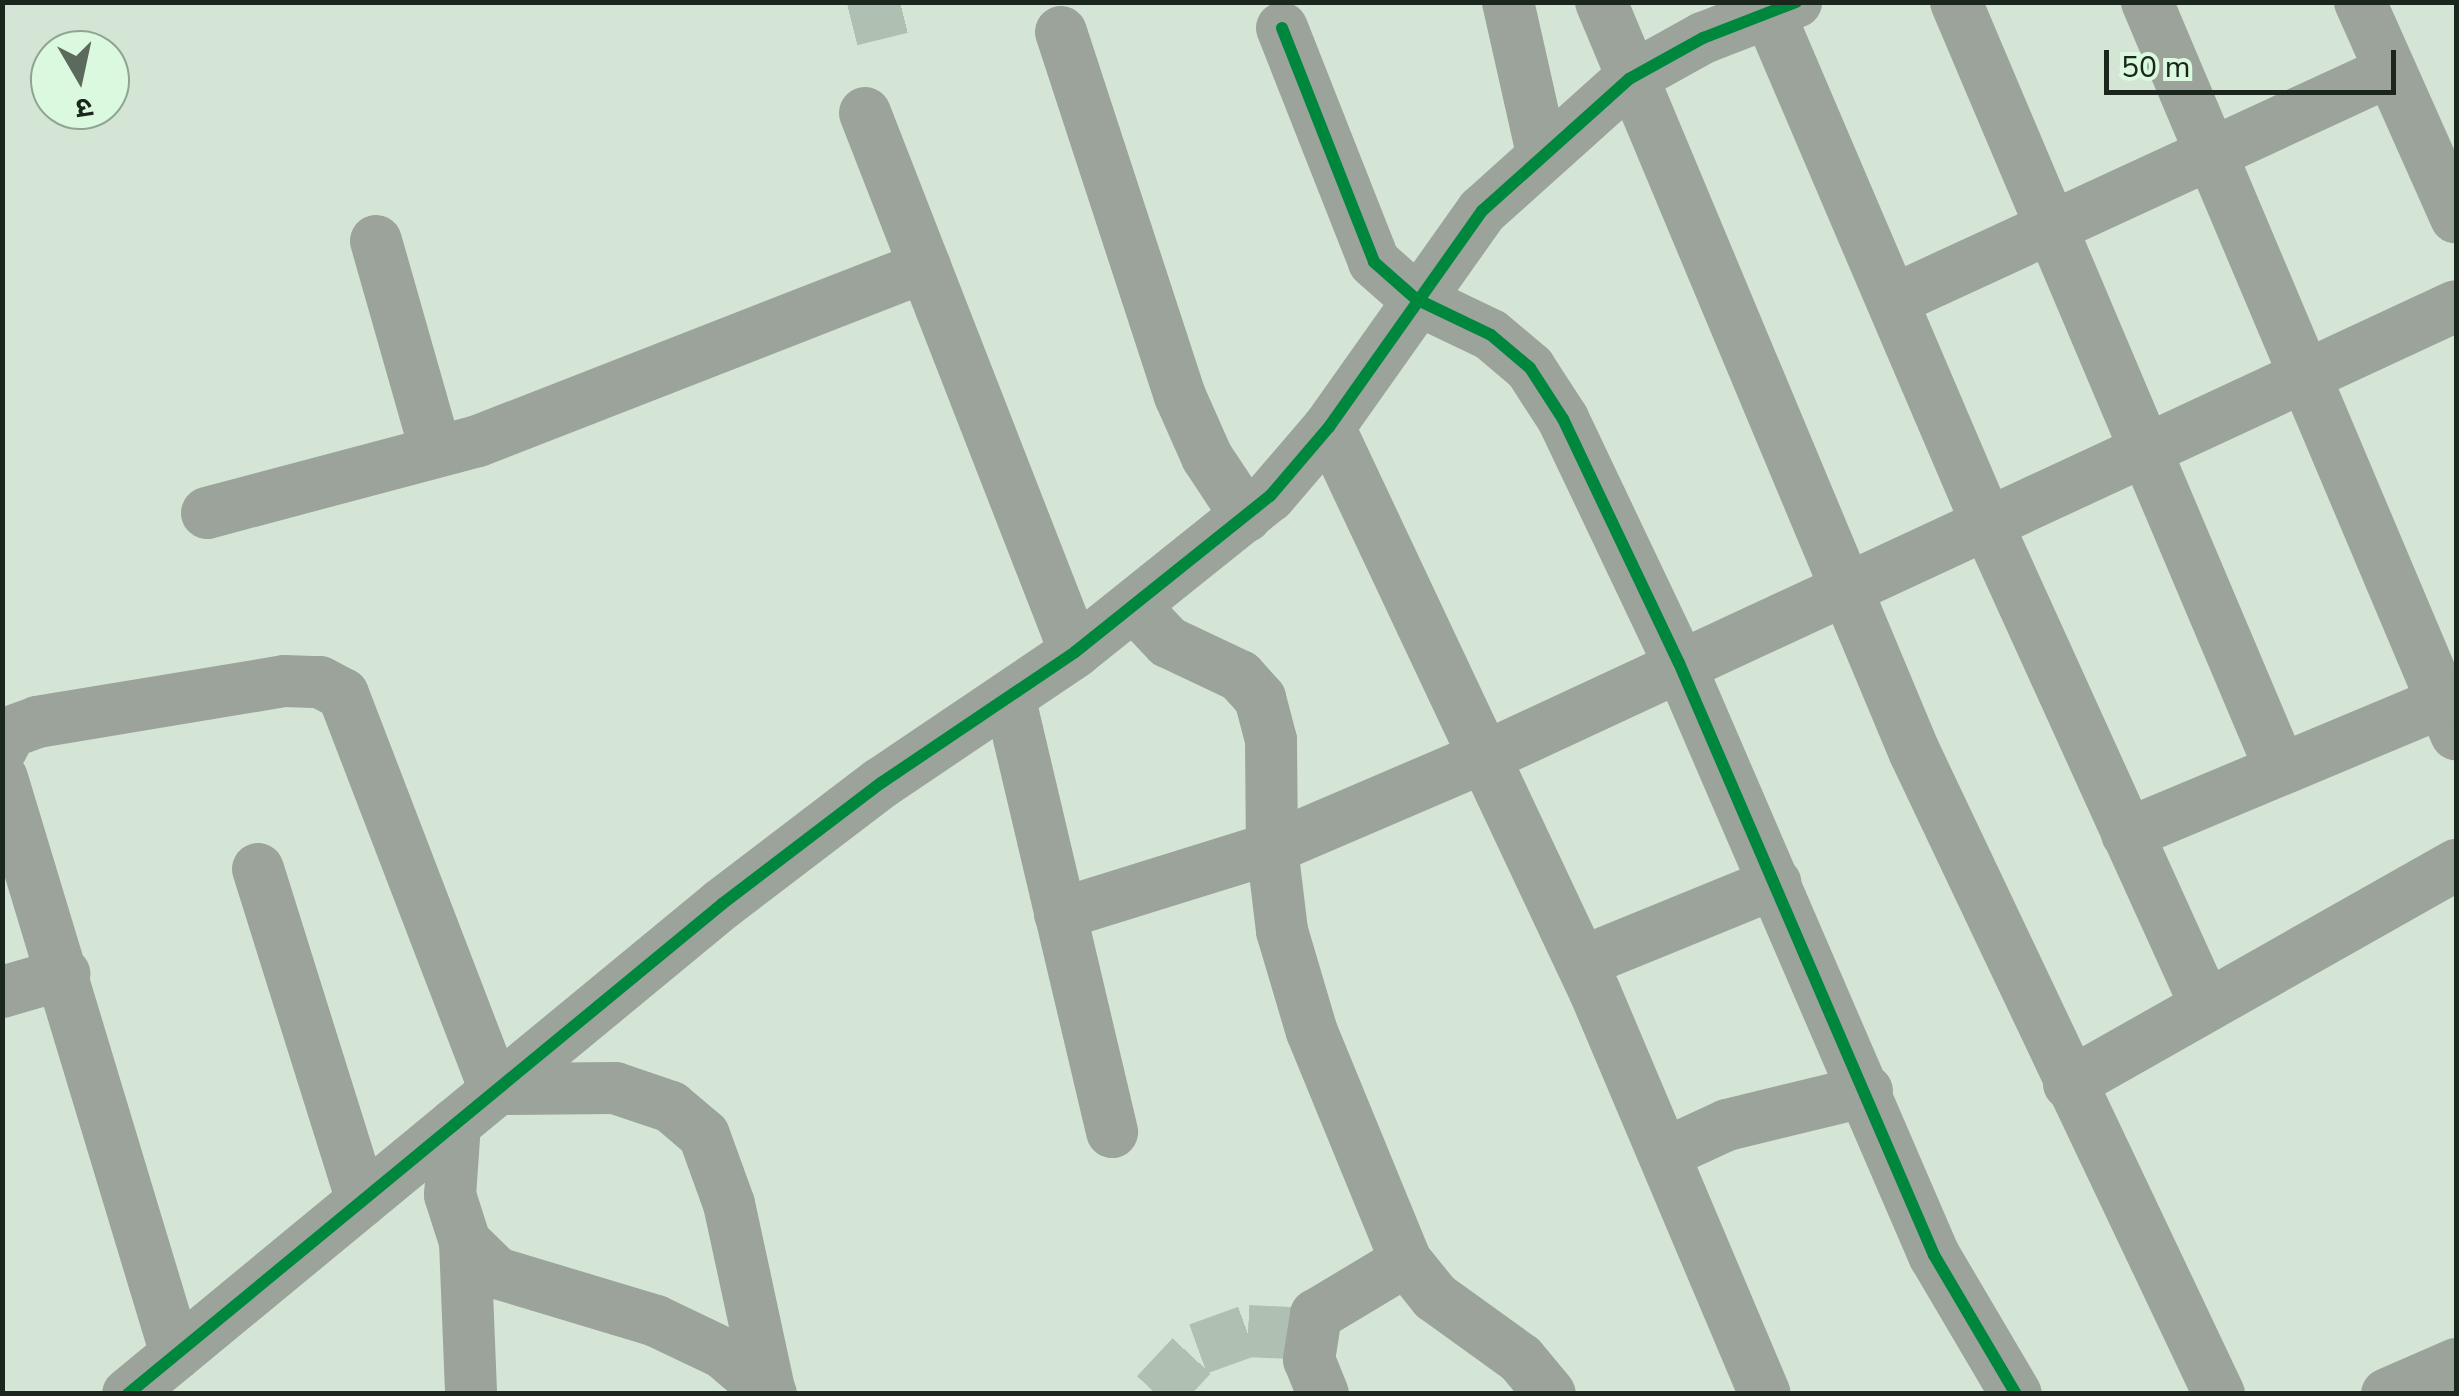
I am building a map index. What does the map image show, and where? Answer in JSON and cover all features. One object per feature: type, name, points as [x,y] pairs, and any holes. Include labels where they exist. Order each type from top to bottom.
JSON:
[{"type":"street","points":[[1508,2],[1542,153]]},
{"type":"street","points":[[1602,2],[1629,80],[1846,590],[2069,1084],[2220,1394]]},
{"type":"street","points":[[1956,2],[2280,768]]},
{"type":"street","points":[[2128,834],[2280,768],[2449,718],[2405,624],[2310,377],[2209,154],[2147,2]]},
{"type":"street","points":[[2360,2],[2456,218]]},
{"type":"street","points":[[128,1394],[495,1089],[881,782],[1010,700],[1076,652],[1246,516],[1328,427],[1482,211],[1542,153],[1629,80],[1703,38],[1783,8],[1986,519],[2206,1006]]},
{"type":"street","points":[[1282,28],[1374,262],[1416,299],[1474,325],[1530,368],[1563,418],[1679,664],[1867,1091],[1934,1255],[2016,1394]]},
{"type":"street","points":[[1061,32],[1180,396],[1246,516]]},
{"type":"street","points":[[1896,299],[2390,71]]},
{"type":"street","points":[[865,113],[1076,652]]},
{"type":"street","points":[[376,241],[436,452]]},
{"type":"street","points":[[207,513],[436,452],[925,267]]},
{"type":"street","points":[[1060,914],[1272,848],[1487,756],[1846,590],[1986,519],[2148,452],[2456,306]]},
{"type":"street","points":[[1328,427],[1582,962],[1765,1394]]},
{"type":"street","points":[[1134,606],[1168,642],[1240,676],[1260,698],[1272,740],[1272,848],[1282,931],[1312,1032],[1406,1261],[1435,1297],[1521,1359],[1550,1394]]},
{"type":"street","points":[[2,748],[10,732],[37,722],[284,681],[320,682],[343,694],[495,1089]]},
{"type":"street","points":[[1010,700],[1112,1132]]},
{"type":"street","points":[[2,778],[176,1354]]},
{"type":"street","points":[[2069,1084],[2456,865]]},
{"type":"street","points":[[258,870],[362,1201]]},
{"type":"street","points":[[1582,962],[1776,883]]},
{"type":"street","points":[[2,992],[64,974]]},
{"type":"street","points":[[495,1089],[615,1088],[671,1107],[704,1136],[729,1204],[770,1391]]},
{"type":"street","points":[[1666,1153],[1727,1125],[1867,1091]]},
{"type":"street","points":[[455,1124],[450,1195],[466,1242],[471,1394]]},
{"type":"street","points":[[466,1242],[497,1273],[656,1321],[723,1352],[770,1391]]},
{"type":"street","points":[[1323,1394],[1309,1360],[1316,1315],[1406,1261]]},
{"type":"street","points":[[2386,1394],[2456,1364]]},
{"type":"tunnel","points":[[851,20],[924,2]]},
{"type":"tunnel","points":[[1156,1394],[1198,1349],[1248,1331],[1309,1334]]},
{"type":"cycle path","points":[[128,1394],[722,904],[881,783],[1075,652],[1270,496],[1329,427],[1482,211],[1629,79],[1703,38],[1796,2]]},
{"type":"cycle path","points":[[1282,28],[1374,262],[1416,299],[1491,335],[1530,368],[1563,419],[1679,663],[1934,1255],[2016,1394]]}]
